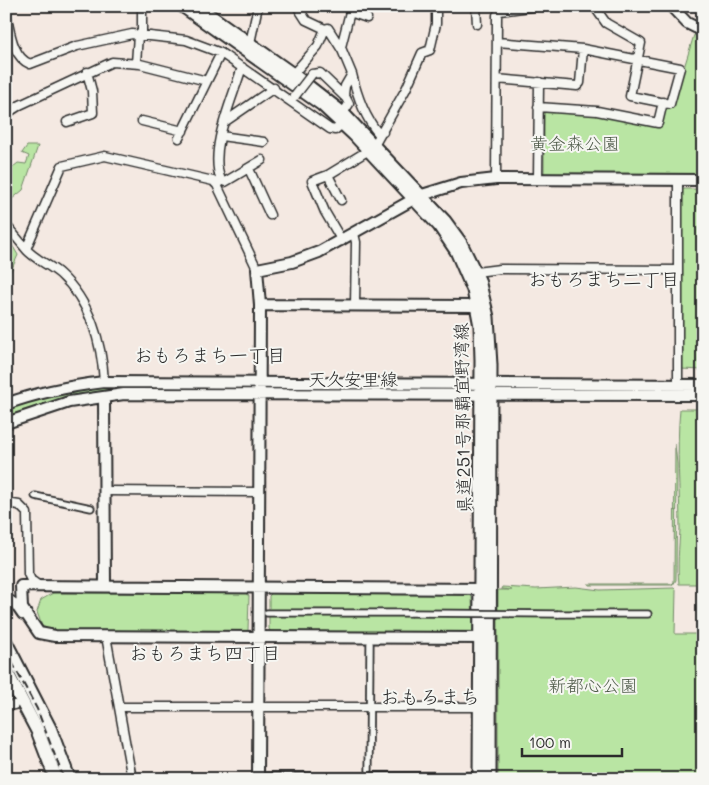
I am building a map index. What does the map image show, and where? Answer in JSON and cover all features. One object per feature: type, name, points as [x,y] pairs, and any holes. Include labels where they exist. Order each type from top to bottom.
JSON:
[{"type":"highway","points":[[6,643],[50,729],[70,779]]},
{"type":"highway","points":[[6,671],[38,732],[56,779]]},
{"type":"main road","name":"県道251号那覇宜野湾線","points":[[182,6],[343,118]]},
{"type":"main road","name":"県道251号那覇宜野湾線","points":[[197,6],[293,74],[343,118],[455,233],[476,272],[486,306],[490,329],[486,389],[484,778]]},
{"type":"main road","name":"県道251号那覇宜野湾線","points":[[418,197],[456,251],[468,275],[476,306],[486,389]]},
{"type":"main road","name":"県道251号那覇宜野湾線","points":[[484,778],[479,707],[486,638]]},
{"type":"street","points":[[136,63],[142,6]]},
{"type":"street","points":[[250,43],[258,6]]},
{"type":"street","points":[[297,6],[306,20],[324,29],[328,28],[341,47],[352,74],[357,98],[372,125],[378,133],[382,132]]},
{"type":"street","points":[[342,241],[325,212],[312,181],[328,175],[372,147],[382,132],[422,53],[430,50],[436,24],[436,6]]},
{"type":"street","points":[[476,6],[477,24]]},
{"type":"street","points":[[496,179],[497,15],[500,11],[511,8],[538,6]]},
{"type":"street","points":[[497,42],[583,49],[638,59],[680,68],[670,104],[630,96],[638,59],[641,43],[606,23],[594,6]]},
{"type":"street","points":[[671,6],[687,23],[703,31]]},
{"type":"street","points":[[341,47],[350,12],[367,18]]},
{"type":"street","points":[[6,14],[14,46],[22,59],[30,64],[76,46],[140,35],[186,40],[221,53],[293,99],[332,130],[343,118],[349,104],[344,95],[320,73],[312,74],[293,99]]},
{"type":"street","points":[[293,74],[318,46],[324,29]]},
{"type":"street","points":[[497,79],[577,86],[580,83],[583,49]]},
{"type":"street","points":[[142,121],[181,134],[221,53]]},
{"type":"street","points":[[6,114],[20,104],[112,62],[136,63],[207,81]]},
{"type":"street","points":[[242,67],[217,149],[217,171],[222,181],[229,181],[262,160]]},
{"type":"street","points":[[67,122],[93,113],[92,91],[87,72]]},
{"type":"street","points":[[344,95],[345,86],[352,74]]},
{"type":"street","points":[[538,179],[539,82]]},
{"type":"street","points":[[226,121],[274,88]]},
{"type":"street","points":[[538,107],[596,111],[658,123],[663,102]]},
{"type":"street","points":[[221,136],[264,142]]},
{"type":"street","points":[[26,249],[59,169],[66,164],[105,156],[213,181],[217,185],[258,269],[260,305],[258,779]]},
{"type":"street","points":[[249,169],[270,215]]},
{"type":"street","points":[[328,175],[341,200]]},
{"type":"street","points":[[258,269],[307,257],[342,241],[418,197],[453,184],[496,179],[703,180]]},
{"type":"street","points":[[678,180],[678,384]]},
{"type":"street","points":[[6,225],[26,249],[60,275],[82,302],[96,332],[104,382]]},
{"type":"street","points":[[354,234],[356,242],[355,306]]},
{"type":"street","points":[[476,272],[500,269],[678,270]]},
{"type":"street","points":[[260,305],[476,306]]},
{"type":"street","name":"天久安里線","points":[[6,404],[34,394],[70,386],[104,382],[260,382],[703,395]]},
{"type":"street","name":"天久安里線","points":[[6,423],[50,407],[104,397],[144,394],[260,395],[678,384],[703,385]]},
{"type":"street","points":[[104,397],[105,586]]},
{"type":"street","points":[[105,491],[259,492]]},
{"type":"street","points":[[35,496],[91,508]]},
{"type":"street","points":[[6,503],[19,504],[27,513],[28,574],[30,580],[38,585]]},
{"type":"street","points":[[55,636],[39,633],[22,608],[21,586],[486,589]]},
{"type":"street","points":[[6,597],[13,602],[37,636],[486,638]]},
{"type":"street","points":[[266,613],[648,614]]},
{"type":"street","points":[[106,636],[132,779]]},
{"type":"street","points":[[369,770],[370,644]]},
{"type":"street","points":[[119,706],[479,707]]},
{"type":"street","points":[[262,779],[484,778]]},
{"type":"green space","name":"黄金森公園","points":[[694,35],[703,38],[703,175],[544,174],[544,109],[591,112],[659,125],[664,106],[672,107]]},
{"type":"green space","points":[[27,146],[38,146],[23,190],[6,204],[6,165],[13,167],[18,163],[26,164],[29,156],[22,153]]},
{"type":"green space","points":[[682,189],[703,189],[703,370],[681,369]]},
{"type":"green space","points":[[6,235],[18,255],[6,282]]},
{"type":"green space","points":[[87,387],[134,388],[61,400],[6,418],[6,408],[23,402]]},
{"type":"green space","points":[[680,409],[703,409],[703,584],[679,584],[678,440]]},
{"type":"green space","points":[[675,444],[677,464],[676,580],[673,585],[589,585],[672,584],[674,582]]},
{"type":"green space","name":"新都心公園","points":[[502,587],[536,589],[576,587],[600,590],[674,588],[676,590],[675,634],[703,634],[703,779],[498,779],[498,590],[512,590],[501,589]]},
{"type":"green space","points":[[53,593],[245,593],[249,596],[248,630],[245,633],[55,632],[42,626],[37,612],[41,600]]},
{"type":"green space","points":[[272,593],[469,594],[472,597],[473,630],[469,634],[272,633],[269,629],[269,596]]},
{"type":"railway","points":[[6,651],[37,709],[64,779]]},
{"type":"district","name":"おもろまち二丁目","points":[[604,278]]},
{"type":"district","name":"おもろまち一丁目","points":[[210,354]]},
{"type":"district","name":"おもろまち四丁目","points":[[205,652]]},
{"type":"district","name":"おもろまち","points":[[430,696]]}]
